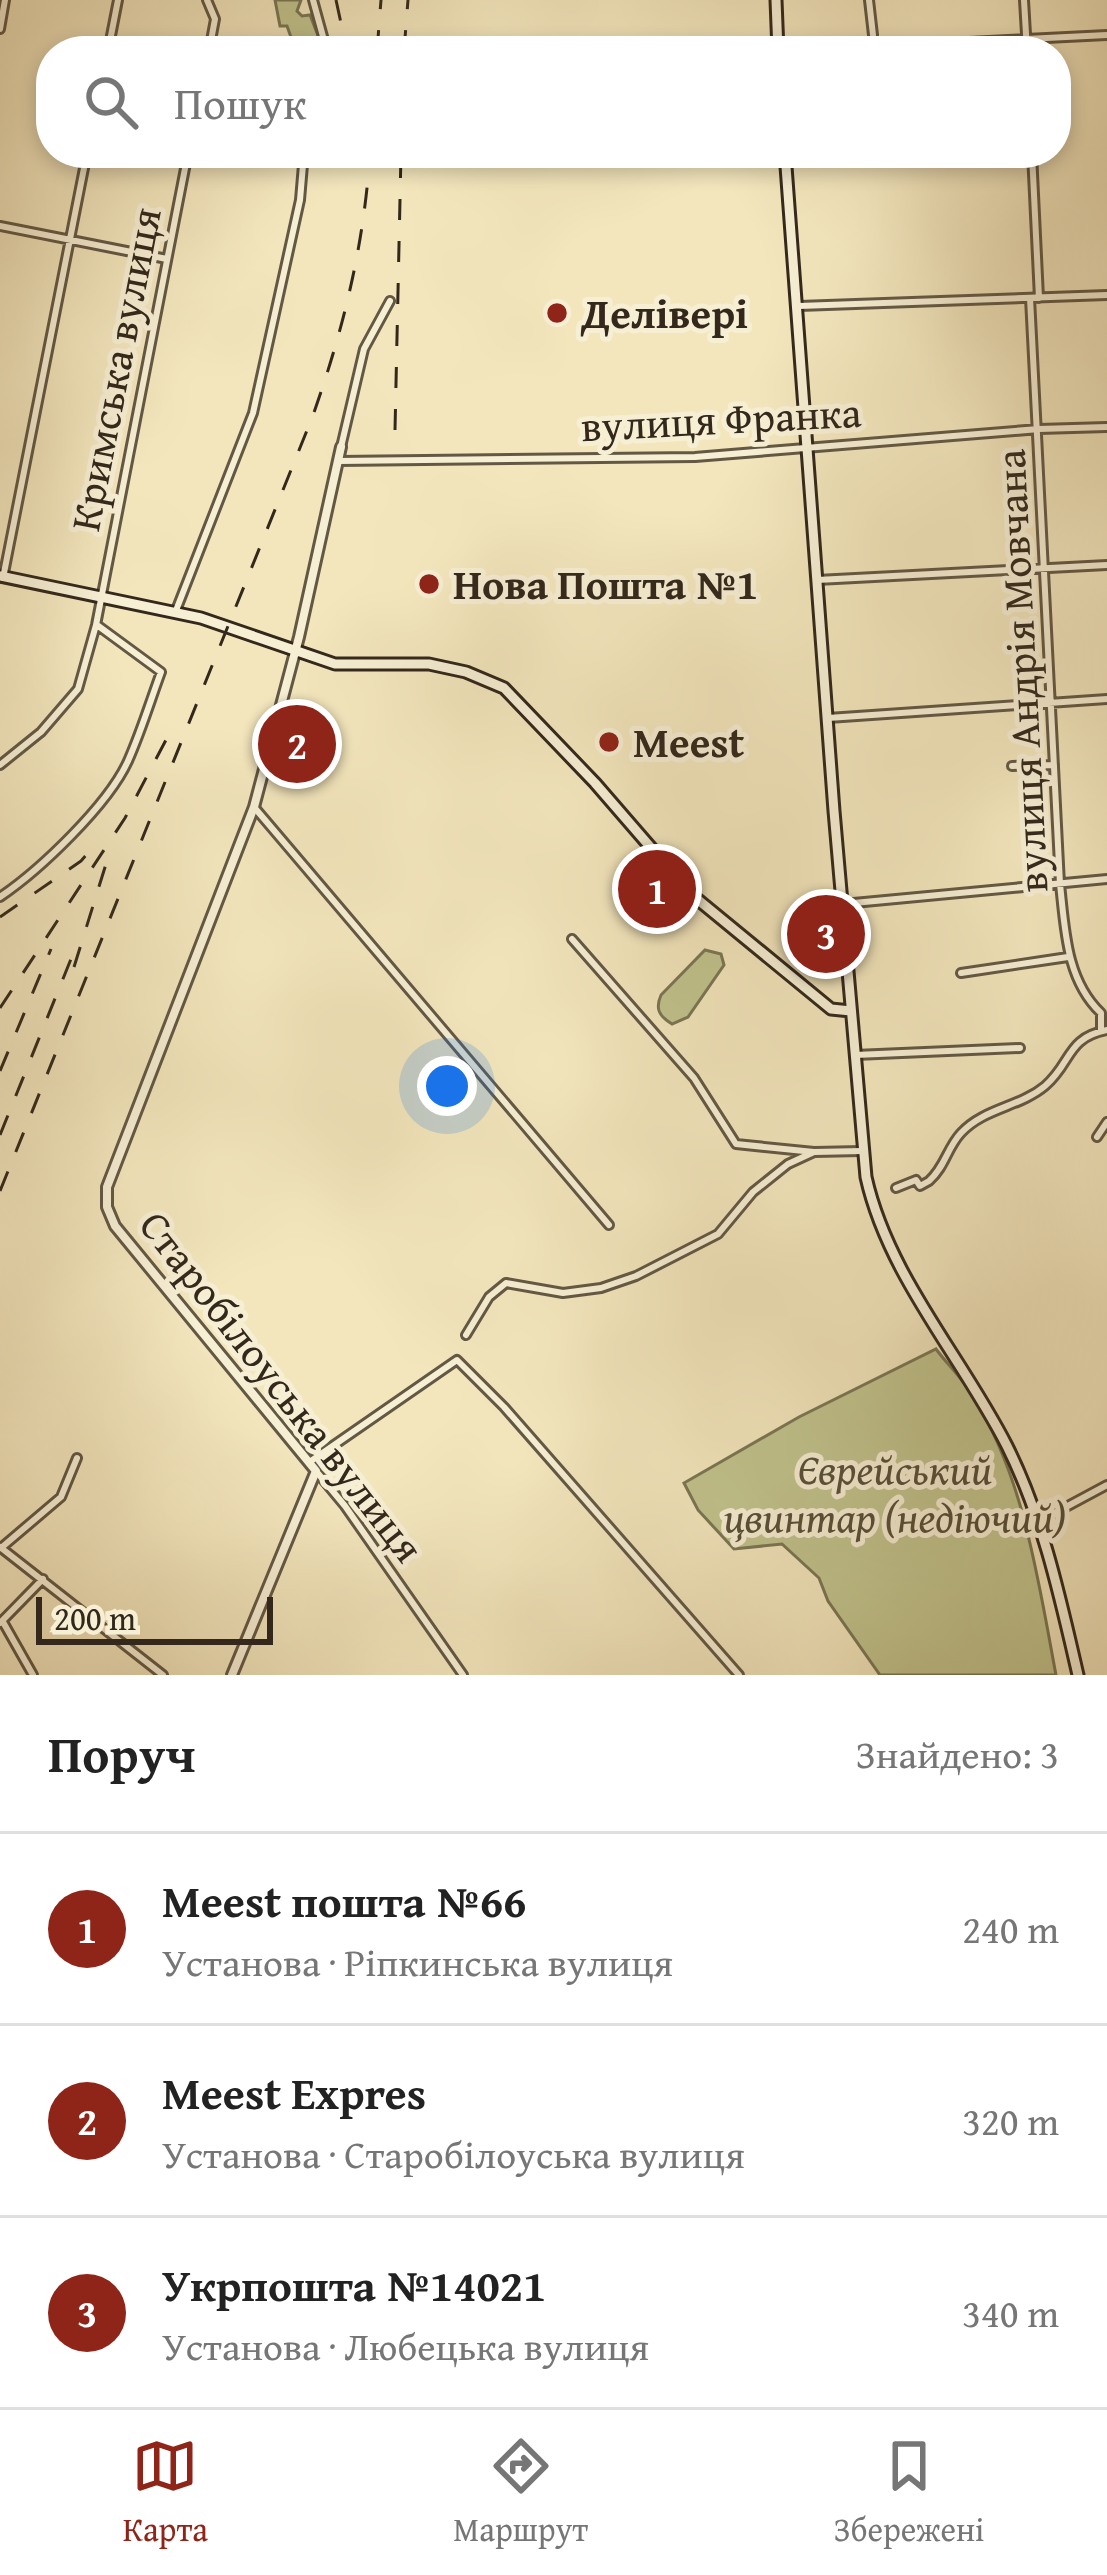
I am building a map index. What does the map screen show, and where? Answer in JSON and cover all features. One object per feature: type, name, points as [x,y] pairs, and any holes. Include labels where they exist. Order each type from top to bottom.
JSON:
[{"type":"main road","points":[[776,0],[777,36]]},
{"type":"main road","points":[[786,168],[862,1151],[878,1220],[1008,1448],[1038,1522],[1078,1675]]},
{"type":"main road","points":[[1,578],[230,627],[334,664],[409,663],[448,668],[504,688],[562,746],[710,913],[831,1009],[850,1011]]},
{"type":"street","points":[[0,29],[5,0]]},
{"type":"street","points":[[111,36],[118,0]]},
{"type":"street","points":[[207,0],[215,20],[212,36]]},
{"type":"street","points":[[314,0],[323,36]]},
{"type":"street","points":[[869,0],[873,35]]},
{"type":"street","points":[[1024,0],[1026,36]]},
{"type":"street","points":[[1071,37],[1107,35]]},
{"type":"street","points":[[1,578],[84,168]]},
{"type":"street","name":"Кримська вулиця","points":[[0,766],[41,732],[78,688],[102,597],[185,168]]},
{"type":"street","points":[[175,613],[253,413],[300,200],[303,168]]},
{"type":"street","name":"вулиця Андрія Мовчана","points":[[1032,168],[1044,567],[1060,884],[1068,957],[1101,1013],[1102,1029]]},
{"type":"street","points":[[0,226],[166,259]]},
{"type":"street","points":[[799,306],[1107,295]]},
{"type":"street","name":"Старобілоуська вулиця","points":[[390,301],[364,349],[295,652],[254,807],[107,1187],[107,1207],[131,1246],[311,1461],[463,1675]]},
{"type":"street","name":"вулиця Франка","points":[[338,461],[695,457],[1039,428],[1107,427]]},
{"type":"street","points":[[817,580],[1107,565]]},
{"type":"street","points":[[0,897],[32,875],[92,811],[126,766],[161,672],[96,625]]},
{"type":"street","points":[[828,718],[1107,699]]},
{"type":"street","points":[[1012,766],[1054,765]]},
{"type":"street","points":[[254,807],[609,1225]]},
{"type":"street","points":[[843,904],[1107,879]]},
{"type":"street","points":[[572,939],[694,1078],[736,1144],[814,1152],[862,1151]]},
{"type":"street","points":[[962,973],[1068,957]]},
{"type":"street","points":[[896,1188],[937,1174],[966,1128],[1036,1093],[1055,1076],[1074,1045],[1102,1029]]},
{"type":"street","points":[[855,1055],[1019,1048]]},
{"type":"street","points":[[1097,1137],[1107,1122]]},
{"type":"street","points":[[466,1335],[489,1297],[506,1283],[563,1293],[601,1288],[636,1276],[718,1234],[753,1192],[788,1164],[814,1152]]},
{"type":"street","points":[[311,1461],[457,1360],[504,1407],[739,1675]]},
{"type":"street","points":[[77,1458],[61,1497],[1,1548],[163,1675]]},
{"type":"street","points":[[232,1675],[316,1471]]},
{"type":"street","points":[[1038,1522],[1107,1485]]},
{"type":"street","points":[[33,1675],[2,1623],[43,1579]]},
{"type":"green space","points":[[275,0],[301,0],[297,11],[310,15],[318,36],[291,36],[287,26],[280,26]]},
{"type":"green space","points":[[705,950],[721,954],[724,965],[688,1017],[672,1024],[659,1012],[661,995]]},
{"type":"green space","name":"Єврейський цвинтар (недіючий)","points":[[936,1349],[971,1393],[1004,1458],[1027,1529],[1056,1675],[880,1675],[828,1601],[819,1578],[782,1544],[734,1549],[698,1510],[684,1483],[799,1417]]},
{"type":"railway","points":[[336,0],[344,36]]},
{"type":"railway","points":[[378,36],[381,0]]},
{"type":"railway","points":[[405,36],[408,0]]},
{"type":"railway","points":[[0,1191],[312,418],[350,288],[368,168]]},
{"type":"railway","points":[[395,430],[401,168]]},
{"type":"railway","points":[[0,1008],[125,818],[167,738]]},
{"type":"railway","points":[[0,917],[81,861],[95,845]]},
{"type":"railway","points":[[74,967],[106,864]]},
{"type":"railway","points":[[0,1071],[51,949]]},
{"type":"railway","points":[[0,1135],[75,949]]},
{"type":"place","name":"Делівері","points":[[557,313]]},
{"type":"place","name":"Нова Пошта №1","points":[[429,584]]},
{"type":"place","name":"Meest","points":[[609,742]]},
{"type":"place","name":"Meest Expres","points":[[297,744]]},
{"type":"place","name":"Meest пошта №66","points":[[657,889]]},
{"type":"place","name":"Укрпошта №14021","points":[[826,934]]}]
